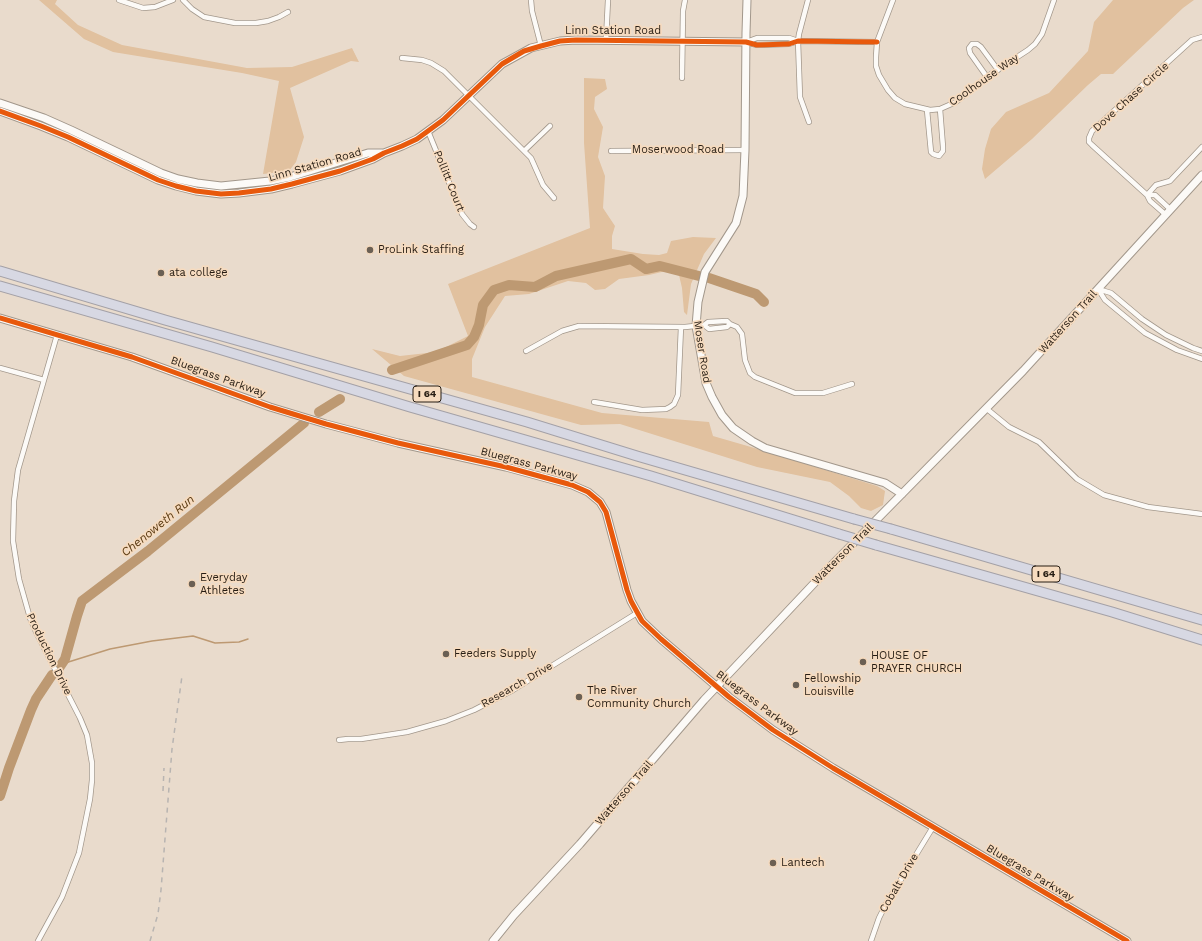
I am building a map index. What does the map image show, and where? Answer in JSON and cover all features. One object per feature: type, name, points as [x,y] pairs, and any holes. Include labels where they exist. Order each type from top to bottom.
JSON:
[{"type":"highway","name":"I 64","points":[[0,271],[165,320],[527,422],[637,456],[1202,620]]},
{"type":"highway","name":"I 64","points":[[0,286],[410,407],[651,476],[876,545],[1112,612],[1202,640]]},
{"type":"highway","points":[[1112,612],[1202,644]]},
{"type":"street","points":[[119,0],[143,8],[156,7],[172,0]]},
{"type":"street","points":[[184,0],[192,9],[204,17],[235,22],[256,23],[268,21],[288,12]]},
{"type":"street","points":[[531,0],[532,12],[541,46]]},
{"type":"street","points":[[606,40],[608,0]]},
{"type":"street","points":[[682,78],[683,11],[685,0]]},
{"type":"street","name":"Moser Road","points":[[747,0],[743,196],[741,209],[736,223],[705,272],[698,302],[706,383],[722,415],[739,433],[752,441],[766,448],[885,483],[902,494]]},
{"type":"street","points":[[808,0],[798,41],[800,97],[810,122]]},
{"type":"street","name":"Coolhouse Way","points":[[893,0],[877,42],[876,66],[881,79],[895,98],[905,104],[927,110],[940,109],[956,102],[987,77],[1036,44],[1042,34],[1054,0]]},
{"type":"street","name":"Dove Chase Circle","points":[[1166,215],[1150,201],[1147,195],[1089,142],[1090,134],[1192,40],[1202,37]]},
{"type":"street","name":"Linn Station Road","points":[[0,111],[68,137],[158,180],[189,189],[221,194],[252,192],[292,184],[365,162],[402,146],[428,131],[443,120],[502,64],[524,51],[541,46],[565,41],[606,40],[746,42],[757,38],[789,38],[798,41],[877,42]]},
{"type":"street","points":[[987,77],[970,53],[969,48],[972,44],[977,44],[981,47],[998,70]]},
{"type":"street","points":[[402,58],[422,60],[437,66],[524,150],[533,162],[543,185],[554,198]]},
{"type":"street","name":"Linn Station Road","points":[[0,103],[44,118],[161,173],[178,179],[197,183],[222,186],[270,181],[290,177],[368,153],[384,153]]},
{"type":"street","points":[[927,110],[931,152],[939,156],[944,147],[940,109]]},
{"type":"street","points":[[524,150],[550,126]]},
{"type":"street","name":"Pollitt Court","points":[[428,131],[462,214],[474,227]]},
{"type":"street","points":[[1147,195],[1156,185],[1170,181],[1202,146]]},
{"type":"street","name":"Moserwood Road","points":[[611,151],[745,150]]},
{"type":"street","name":"Watterson Trail","points":[[493,941],[514,915],[580,844],[717,686],[804,594],[987,409],[1202,176]]},
{"type":"street","name":"Dove Chase Circle","points":[[1147,195],[1155,195],[1171,210]]},
{"type":"street","points":[[1098,289],[1111,293],[1142,319],[1166,335],[1202,351]]},
{"type":"street","points":[[1098,289],[1105,300],[1145,333],[1177,350],[1202,359]]},
{"type":"street","name":"Bluegrass Parkway","points":[[0,318],[132,357],[270,407],[326,424],[391,441],[506,467],[582,489],[597,499],[606,512],[627,590],[637,613],[651,630],[729,697],[773,730],[833,768],[1127,941]]},
{"type":"street","points":[[526,351],[562,331],[579,326],[700,326],[709,329],[727,327],[730,324],[737,327],[742,334],[745,360],[750,373],[755,377],[795,393],[823,392],[852,384]]},
{"type":"street","points":[[594,402],[642,410],[666,409],[670,407],[677,399],[678,395],[681,327]]},
{"type":"street","name":"Production Drive","points":[[38,941],[62,898],[79,853],[90,799],[92,780],[91,756],[86,731],[30,618],[19,579],[15,556],[13,524],[16,483],[25,442],[57,335]]},
{"type":"street","points":[[0,368],[44,380]]},
{"type":"street","points":[[987,409],[1010,428],[1040,442],[1077,479],[1104,495],[1148,507],[1202,514]]},
{"type":"street","name":"Research Drive","points":[[339,740],[348,738],[361,739],[408,732],[443,722],[474,710],[513,690],[637,613]]},
{"type":"street","name":"Cobalt Drive","points":[[871,941],[879,918],[886,904],[932,827]]},
{"type":"shaded area","points":[[39,0],[57,0],[55,4],[78,25],[122,45],[247,68],[292,67],[352,48],[359,62],[351,61],[290,88],[304,137],[296,162],[289,171],[263,174],[279,81],[242,73],[113,52],[84,39]]},
{"type":"shaded area","points":[[1113,0],[1194,0],[1183,8],[1113,74],[1101,74],[1088,85],[1032,139],[985,179],[982,169],[985,149],[991,129],[1006,112],[1049,93],[1088,51],[1094,22]]},
{"type":"shaded area","points":[[584,78],[605,79],[607,89],[595,97],[594,109],[603,127],[598,157],[605,176],[603,208],[615,226],[612,236],[612,249],[659,255],[667,253],[671,241],[693,237],[716,238],[704,254],[691,284],[687,315],[684,312],[682,288],[679,275],[666,271],[619,279],[605,289],[595,290],[586,283],[568,281],[529,294],[505,296],[485,327],[472,359],[472,377],[602,413],[709,422],[713,436],[877,486],[885,491],[883,505],[871,511],[861,508],[849,496],[830,482],[757,467],[620,424],[581,425],[404,376],[372,349],[400,356],[436,352],[468,336],[448,284],[590,228],[584,143]]},
{"type":"waterway","name":"Chenoweth Run","points":[[392,370],[467,345],[474,337],[479,325],[483,305],[494,290],[509,285],[535,287],[556,276],[631,259],[646,269],[660,266],[699,276]]},
{"type":"waterway","name":"Chenoweth Run","points":[[709,278],[756,294],[764,302]]},
{"type":"waterway","name":"Chenoweth Run","points":[[319,412],[340,399]]},
{"type":"waterway","name":"Chenoweth Run","points":[[59,668],[65,659],[82,601],[148,551],[304,423]]},
{"type":"waterway","points":[[62,664],[110,649],[152,641],[193,636],[215,643],[239,642],[248,639]]},
{"type":"waterway","name":"Chenoweth Run","points":[[0,796],[31,710],[36,699],[52,675]]},
{"type":"railway","points":[[150,941],[158,914],[161,890],[172,749],[182,676]]},
{"type":"railway","points":[[163,791],[164,768]]},
{"type":"cycle path","points":[[0,111],[68,137],[158,180],[196,191],[221,194],[239,193],[271,189],[340,171],[373,159],[417,139],[443,120],[502,64],[524,51],[560,41],[746,42],[757,45],[789,44],[798,41],[877,42]]},
{"type":"cycle path","points":[[0,318],[132,357],[270,407],[326,424],[398,443],[506,467],[572,485],[588,492],[600,502],[606,512],[627,590],[642,621],[729,697],[773,730],[833,768],[1127,941]]},
{"type":"place","name":"ProLink Staffing","points":[[370,250]]},
{"type":"place","name":"ata college","points":[[161,273]]},
{"type":"place","name":"Everyday Athletes","points":[[192,584]]},
{"type":"place","name":"Feeders Supply","points":[[446,654]]},
{"type":"place","name":"HOUSE OF PRAYER CHURCH","points":[[863,662]]},
{"type":"place","name":"Fellowship Louisville","points":[[796,685]]},
{"type":"place","name":"The River Community Church","points":[[579,697]]},
{"type":"place","name":"Lantech","points":[[773,863]]}]
